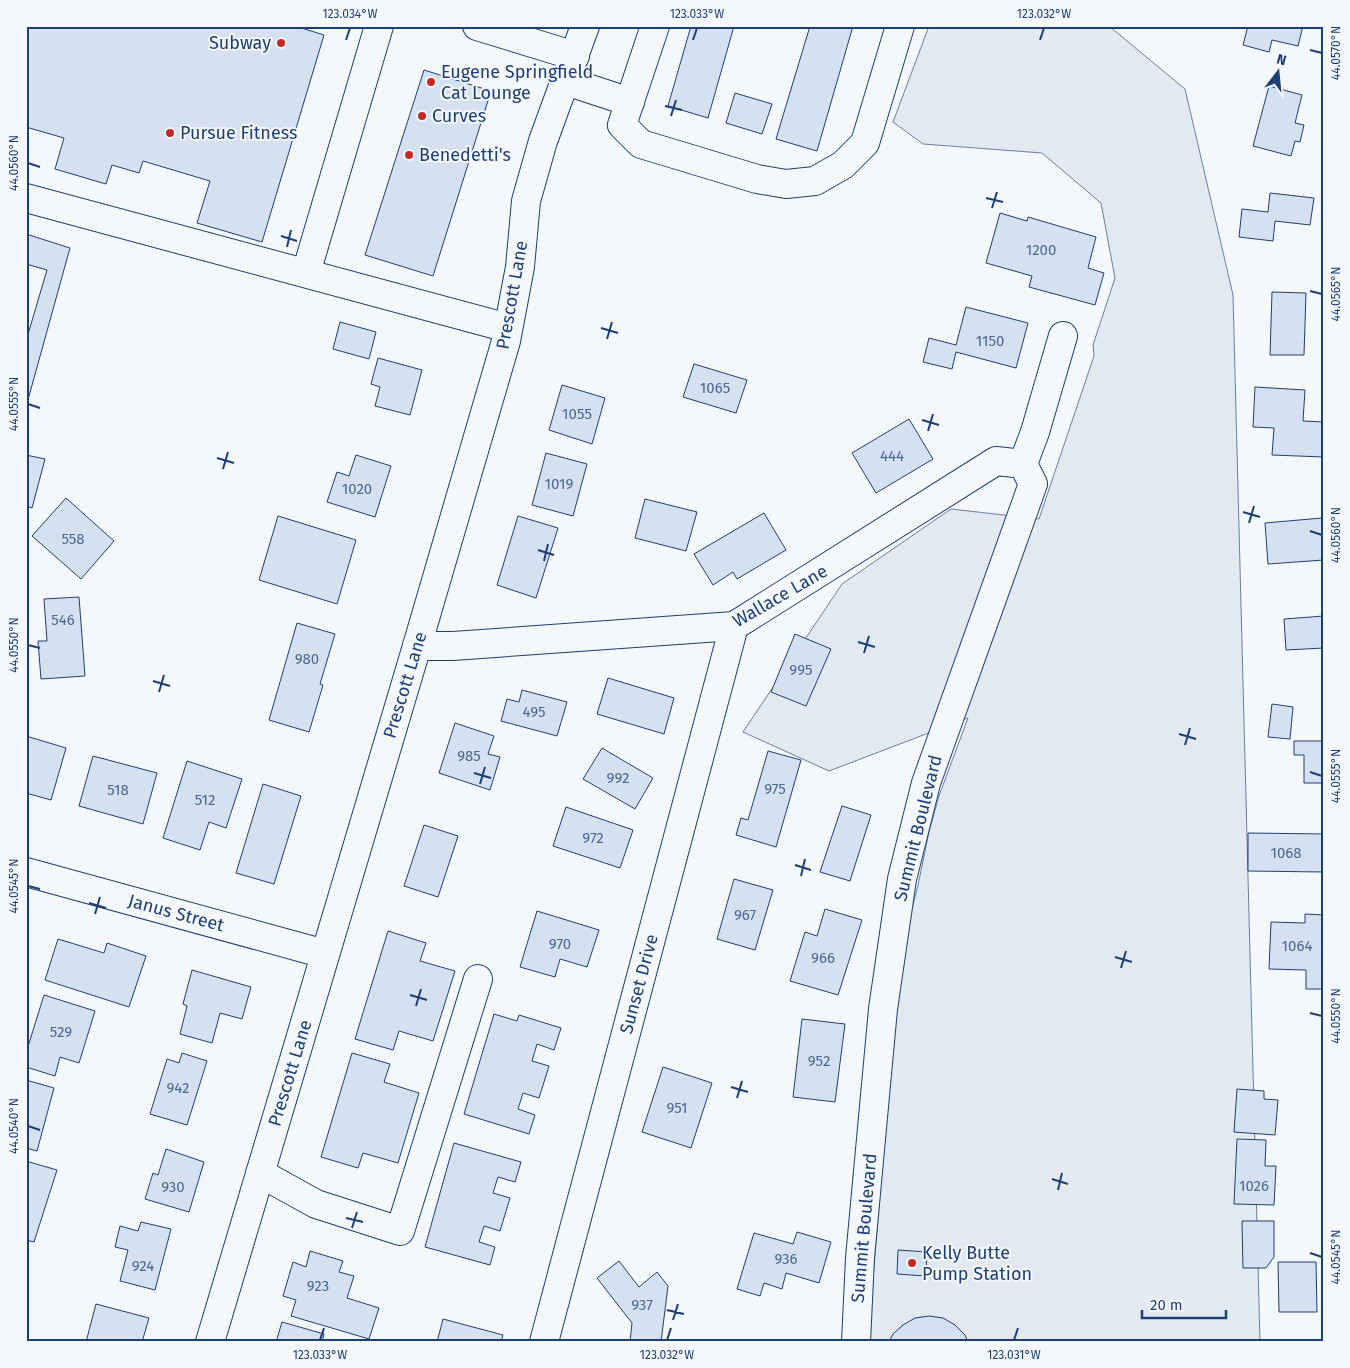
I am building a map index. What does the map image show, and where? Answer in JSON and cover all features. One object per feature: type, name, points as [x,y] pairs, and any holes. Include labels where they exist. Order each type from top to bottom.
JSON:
[{"type":"street","points":[[306,273],[378,26]]},
{"type":"street","points":[[476,26],[571,68],[630,102]]},
{"type":"street","name":"Prescott Lane","points":[[210,1342],[417,646],[508,328],[520,267],[526,201],[544,140],[585,26]]},
{"type":"street","points":[[655,26],[622,125],[641,144],[757,179],[786,184],[815,181],[843,165],[865,143],[900,26]]},
{"type":"street","points":[[26,198],[508,328]]},
{"type":"street","points":[[1023,464],[1036,432],[1063,336]]},
{"type":"street","name":"Wallace Lane","points":[[417,646],[462,646],[734,626],[996,462],[1023,464]]},
{"type":"street","name":"Summit Boulevard","points":[[856,1342],[860,1258],[883,1009],[902,879],[926,783],[1033,484],[1023,464]]},
{"type":"street","name":"Sunset Drive","points":[[544,1342],[734,626]]},
{"type":"street","name":"Janus Street","points":[[26,872],[325,954]]},
{"type":"street","points":[[260,1173],[316,1204],[400,1231],[478,980]]},
{"type":"shaded area","points":[[929,26],[1109,26],[1185,89],[1233,295],[1260,1342],[868,1342],[891,1054],[906,932],[939,796],[968,718],[829,771],[743,732],[842,584],[951,509],[1039,519],[1094,356],[1093,345],[1115,278],[1101,203],[1042,153],[923,144],[893,122]]},
{"type":"building","name":"Pursue Fitness","points":[[26,26],[295,26],[324,35],[262,242],[197,223],[210,181],[143,161],[139,173],[112,165],[106,184],[55,169],[64,138],[26,127]]},
{"type":"building","points":[[691,26],[734,26],[708,118],[668,106]]},
{"type":"building","points":[[810,26],[853,26],[817,151],[776,139]]},
{"type":"building","points":[[1248,26],[1303,26],[1298,46],[1272,40],[1269,52],[1243,45]]},
{"type":"building","points":[[424,70],[491,91],[433,276],[365,255]]},
{"type":"building","points":[[1269,86],[1302,95],[1295,123],[1304,125],[1300,142],[1295,141],[1291,156],[1253,146]]},
{"type":"building","points":[[735,93],[772,104],[762,134],[726,123]]},
{"type":"building","points":[[1270,193],[1314,198],[1310,225],[1275,221],[1273,241],[1239,237],[1242,209],[1268,212]]},
{"type":"building","points":[[1000,213],[1027,221],[1028,217],[1096,237],[1088,268],[1104,273],[1095,305],[1029,287],[1032,276],[986,263]]},
{"type":"building","points":[[26,234],[70,248],[26,407],[26,341],[47,270],[26,264]]},
{"type":"building","points":[[1272,292],[1306,293],[1304,355],[1270,355]]},
{"type":"building","points":[[966,307],[1028,323],[1016,368],[956,352],[952,369],[923,362],[929,338],[956,345]]},
{"type":"building","points":[[340,322],[376,332],[369,359],[333,349]]},
{"type":"building","points":[[378,358],[422,370],[410,415],[375,406],[380,387],[371,384]]},
{"type":"building","points":[[694,364],[747,380],[736,413],[683,397]]},
{"type":"building","points":[[562,385],[605,398],[592,444],[549,430]]},
{"type":"building","points":[[1255,387],[1305,390],[1303,421],[1324,422],[1324,457],[1272,455],[1274,428],[1253,427]]},
{"type":"building","points":[[909,419],[933,459],[876,493],[852,453]]},
{"type":"building","points":[[546,453],[587,464],[573,516],[532,505]]},
{"type":"building","points":[[26,455],[45,459],[32,508],[26,506]]},
{"type":"building","points":[[356,455],[391,466],[375,517],[327,502],[337,472],[349,476]]},
{"type":"building","points":[[66,498],[114,541],[81,579],[32,536]]},
{"type":"building","points":[[645,499],[697,512],[686,551],[635,538]]},
{"type":"building","points":[[764,513],[786,550],[737,579],[733,572],[713,585],[694,554]]},
{"type":"building","points":[[278,516],[356,540],[337,604],[259,580]]},
{"type":"building","points":[[518,516],[558,528],[536,598],[497,585]]},
{"type":"building","points":[[1322,518],[1324,560],[1268,564],[1265,523]]},
{"type":"building","points":[[79,597],[85,676],[41,679],[38,641],[47,641],[44,599]]},
{"type":"building","points":[[1324,616],[1324,648],[1286,650],[1284,619]]},
{"type":"building","points":[[297,623],[335,634],[320,684],[323,685],[309,732],[269,720]]},
{"type":"building","points":[[795,634],[831,649],[806,706],[771,692]]},
{"type":"building","points":[[608,678],[674,698],[664,734],[597,714]]},
{"type":"building","points":[[522,690],[567,702],[557,736],[501,721],[507,699],[519,702]]},
{"type":"building","points":[[1272,704],[1293,707],[1290,739],[1268,737]]},
{"type":"building","points":[[455,723],[494,736],[488,754],[500,757],[490,790],[439,773]]},
{"type":"building","points":[[26,736],[66,748],[51,800],[26,793]]},
{"type":"building","points":[[1294,741],[1324,741],[1324,783],[1304,783],[1304,755],[1294,755]]},
{"type":"building","points":[[602,748],[653,778],[635,809],[583,779]]},
{"type":"building","points":[[768,751],[801,760],[776,847],[736,835],[741,818],[748,820]]},
{"type":"building","points":[[93,756],[157,773],[143,824],[79,806]]},
{"type":"building","points":[[187,761],[242,779],[226,828],[209,822],[200,850],[163,838]]},
{"type":"building","points":[[263,784],[301,796],[274,884],[236,873]]},
{"type":"building","points":[[842,806],[871,815],[850,881],[820,872]]},
{"type":"building","points":[[566,807],[633,830],[620,868],[553,846]]},
{"type":"building","points":[[424,825],[458,836],[438,897],[404,886]]},
{"type":"building","points":[[1248,833],[1324,834],[1324,872],[1248,871]]},
{"type":"building","points":[[734,879],[773,890],[755,950],[717,939]]},
{"type":"building","points":[[825,909],[862,920],[838,995],[790,981],[805,932],[817,936]]},
{"type":"building","points":[[537,911],[599,930],[587,967],[560,959],[555,977],[520,967]]},
{"type":"building","points":[[1305,914],[1324,915],[1323,989],[1306,989],[1306,970],[1269,969],[1271,922],[1305,923]]},
{"type":"building","points":[[388,931],[426,943],[420,961],[455,971],[433,1041],[399,1031],[393,1050],[355,1039]]},
{"type":"building","points":[[58,939],[104,953],[107,943],[146,956],[129,1007],[45,980]]},
{"type":"building","points":[[192,970],[251,987],[242,1019],[220,1013],[212,1043],[180,1034],[187,1006],[183,1004]]},
{"type":"building","points":[[44,995],[95,1011],[79,1063],[60,1057],[55,1076],[26,1067],[26,1053]]},
{"type":"building","points":[[494,1014],[517,1021],[519,1015],[561,1028],[554,1050],[537,1044],[532,1061],[549,1066],[539,1098],[523,1093],[518,1109],[535,1115],[529,1134],[464,1114]]},
{"type":"building","points":[[802,1019],[845,1024],[835,1102],[793,1097]]},
{"type":"building","points":[[182,1053],[207,1061],[187,1125],[150,1114],[167,1059],[179,1063]]},
{"type":"building","points":[[352,1053],[390,1064],[384,1082],[419,1093],[398,1163],[363,1153],[358,1168],[321,1157]]},
{"type":"building","points":[[663,1067],[712,1083],[691,1148],[642,1132]]},
{"type":"building","points":[[26,1080],[54,1088],[37,1151],[26,1148]]},
{"type":"building","points":[[1237,1089],[1264,1091],[1264,1099],[1278,1100],[1275,1135],[1234,1132]]},
{"type":"building","points":[[1237,1139],[1266,1140],[1265,1166],[1276,1166],[1274,1205],[1234,1204]]},
{"type":"building","points":[[454,1143],[521,1162],[515,1182],[498,1177],[493,1193],[510,1198],[500,1231],[484,1226],[479,1242],[495,1247],[490,1265],[425,1247]]},
{"type":"building","points":[[166,1149],[204,1162],[189,1212],[145,1199],[153,1173],[158,1175]]},
{"type":"building","points":[[26,1161],[57,1170],[34,1242],[26,1240]]},
{"type":"building","points":[[1242,1221],[1274,1221],[1274,1257],[1266,1268],[1243,1268]]},
{"type":"building","points":[[141,1222],[171,1229],[155,1290],[120,1281],[128,1250],[115,1247],[120,1226],[138,1231]]},
{"type":"building","points":[[797,1232],[831,1242],[819,1283],[786,1273],[782,1289],[764,1283],[760,1296],[737,1289],[754,1233],[793,1244]]},
{"type":"building","name":"Kelly Butte Pump Station","points":[[898,1250],[927,1252],[926,1276],[897,1274]]},
{"type":"building","points":[[310,1251],[343,1261],[339,1272],[354,1276],[347,1298],[379,1308],[369,1339],[291,1316],[296,1300],[283,1296],[293,1262],[306,1267]]},
{"type":"building","points":[[619,1261],[639,1287],[657,1272],[668,1286],[661,1342],[630,1342],[632,1323],[597,1278]]},
{"type":"building","points":[[1278,1262],[1316,1262],[1317,1312],[1279,1312]]},
{"type":"building","points":[[96,1304],[149,1318],[142,1342],[86,1342]]},
{"type":"building","points":[[929,1316],[943,1318],[955,1325],[965,1335],[968,1342],[889,1342],[893,1334],[903,1325],[915,1318]]},
{"type":"building","points":[[443,1319],[503,1335],[501,1342],[437,1342]]},
{"type":"building","points":[[282,1322],[324,1334],[322,1342],[276,1342]]},
{"type":"place","name":"Subway","points":[[281,43]]},
{"type":"place","name":"Eugene Springfield Cat Lounge","points":[[431,82]]},
{"type":"place","name":"Curves","points":[[422,116]]},
{"type":"place","name":"Pursue Fitness","points":[[170,133]]},
{"type":"place","name":"Benedetti's","points":[[409,155]]},
{"type":"place","name":"Kelly Butte Pump Station","points":[[912,1263]]}]
